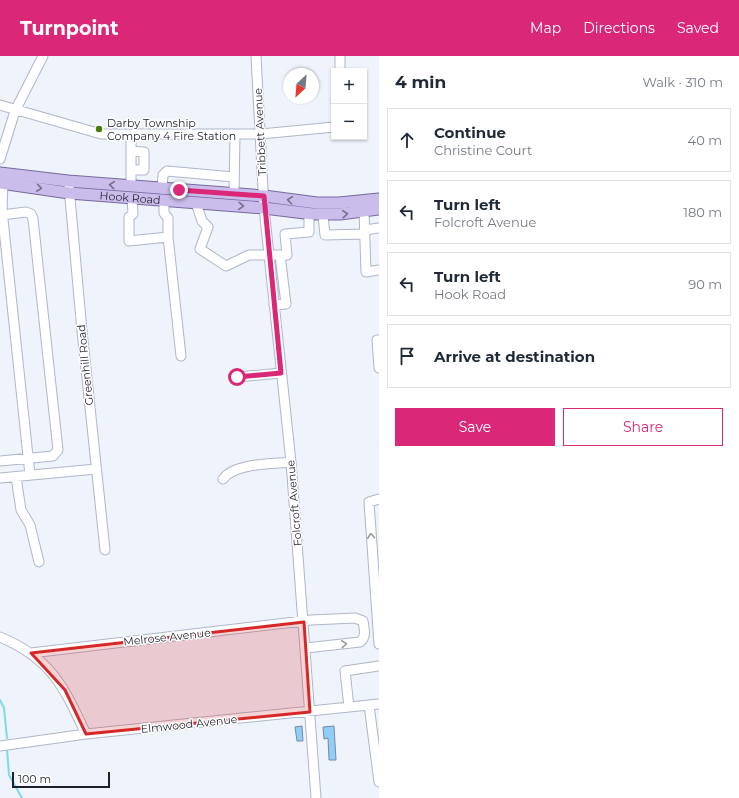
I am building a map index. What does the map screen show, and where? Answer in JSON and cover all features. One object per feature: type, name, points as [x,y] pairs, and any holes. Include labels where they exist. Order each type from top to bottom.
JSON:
[{"type":"main road","name":"Hook Road","points":[[1,180],[68,181],[264,196],[328,203],[379,199]]},
{"type":"main road","name":"Hook Road","points":[[1,180],[69,193],[264,208],[309,214],[364,212],[379,209]]},
{"type":"street","points":[[0,159],[15,110],[42,56]]},
{"type":"street","name":"Tribbett Avenue","points":[[256,56],[264,208]]},
{"type":"street","points":[[340,56],[340,68]]},
{"type":"street","points":[[0,105],[101,134],[261,134],[331,127]]},
{"type":"street","points":[[131,134],[131,186]]},
{"type":"street","points":[[234,194],[235,134]]},
{"type":"street","points":[[162,189],[163,175],[165,172],[234,178]]},
{"type":"street","points":[[190,191],[192,174]]},
{"type":"street","points":[[212,193],[213,176]]},
{"type":"street","points":[[1,180],[1,209],[27,460],[30,475]]},
{"type":"street","name":"Greenhill Road","points":[[68,181],[105,550]]},
{"type":"street","points":[[132,199],[133,214],[129,217],[129,240],[168,237]]},
{"type":"street","points":[[164,201],[164,213],[168,218],[168,237],[181,356]]},
{"type":"street","points":[[196,203],[202,221],[208,227],[200,249],[226,266],[249,255],[287,255],[285,234],[309,232],[309,214]]},
{"type":"street","name":"Folcroft Avenue","points":[[264,208],[291,462],[316,798]]},
{"type":"street","points":[[0,462],[53,456],[58,450],[34,219],[31,214],[26,212],[1,209]]},
{"type":"street","points":[[364,212],[366,272],[379,270]]},
{"type":"street","points":[[323,214],[325,235],[365,232],[379,228]]},
{"type":"street","points":[[274,305],[286,304],[280,255]]},
{"type":"street","points":[[378,340],[379,368]]},
{"type":"street","points":[[237,377],[281,373]]},
{"type":"street","points":[[223,479],[228,473],[237,469],[291,462]]},
{"type":"street","points":[[0,478],[96,469]]},
{"type":"street","points":[[16,477],[21,510],[30,525],[39,562]]},
{"type":"street","points":[[379,499],[369,502],[377,586],[379,644]]},
{"type":"street","name":"Melrose Avenue","points":[[31,653],[311,620],[355,618],[363,621],[364,635],[360,642],[306,648]]},
{"type":"street","points":[[0,637],[31,653],[42,662],[65,690],[86,734]]},
{"type":"street","points":[[349,708],[345,671],[379,666]]},
{"type":"street","name":"Elmwood Avenue","points":[[0,746],[86,734],[379,704]]},
{"type":"street","points":[[369,705],[379,782]]},
{"type":"highlighted area","points":[[304,622],[310,712],[86,734],[65,690],[31,653]]},
{"type":"building","points":[[302,726],[303,741],[297,741],[295,727]]},
{"type":"building","points":[[334,726],[336,760],[329,760],[328,738],[324,739],[323,727]]},
{"type":"waterway","points":[[0,700],[4,708],[7,738]]},
{"type":"waterway","points":[[7,749],[9,775],[22,798]]},
{"type":"place","name":"Darby Township Company 4 Fire Station","points":[[99,129]]},
{"type":"route","points":[[179,190],[264,196],[281,373],[237,377]]}]
